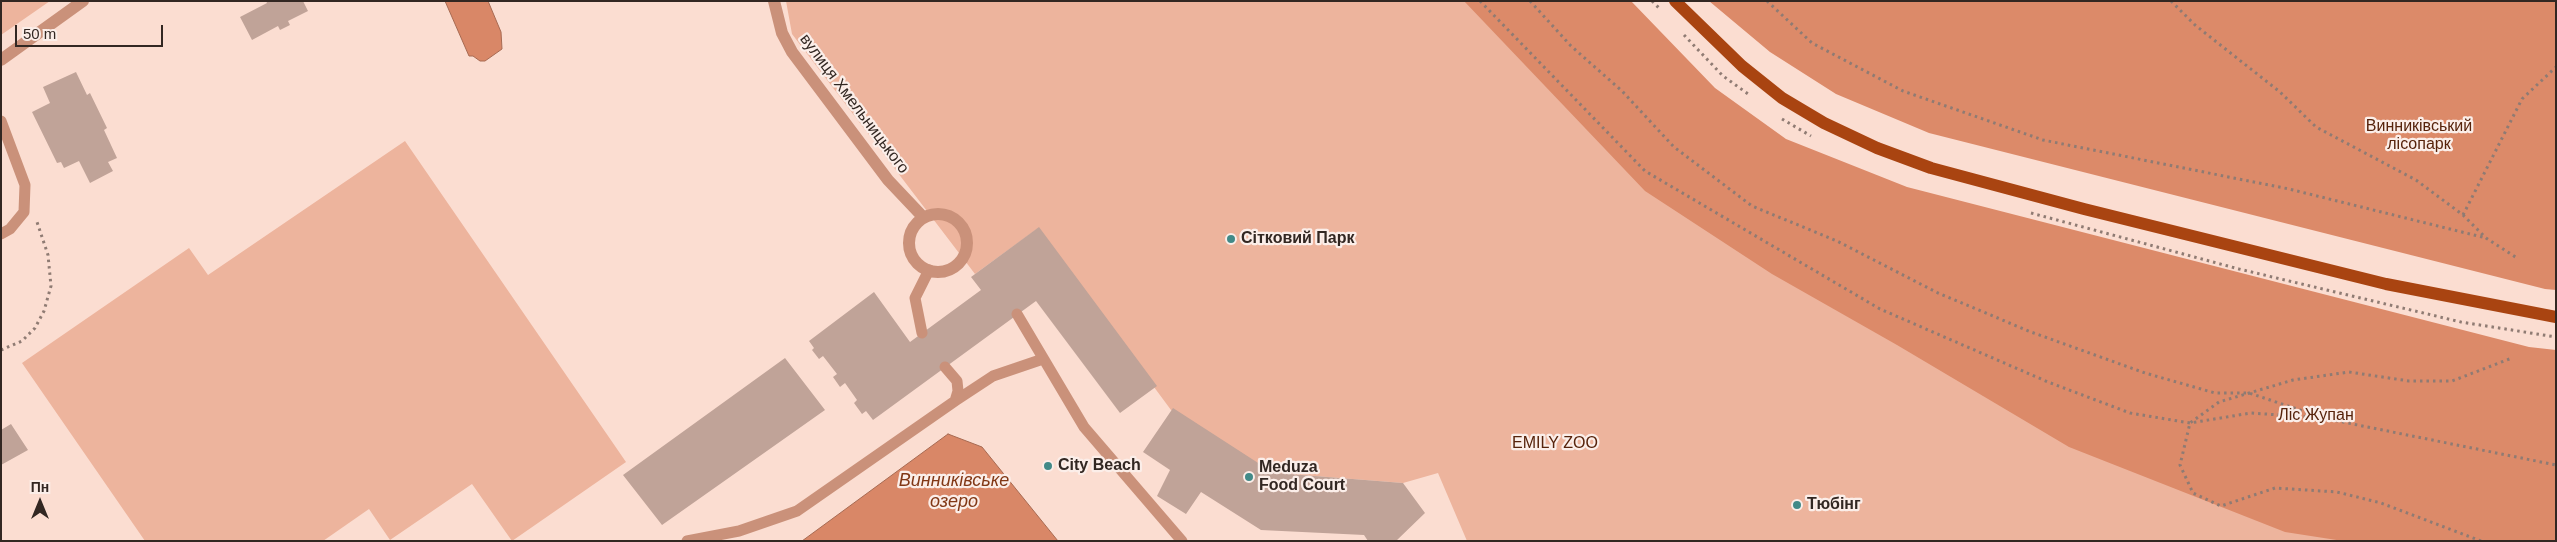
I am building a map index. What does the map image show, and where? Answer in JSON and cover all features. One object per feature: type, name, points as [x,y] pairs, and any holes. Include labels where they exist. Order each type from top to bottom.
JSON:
[{"type":"main road","points":[[1675,1],[1742,66],[1782,98],[1824,124],[1877,148],[1930,168],[2084,209],[2386,284],[2556,317]]},
{"type":"street","points":[[1,60],[82,1]]},
{"type":"street","name":"вулиця Хмельницького","points":[[774,1],[782,33],[792,52],[888,180],[923,217]]},
{"type":"street","points":[[939,214],[956,220],[966,234],[968,243],[964,255],[955,266],[938,272],[929,270],[914,260],[909,243],[915,226],[923,217],[939,214]]},
{"type":"lane","points":[[1,121],[25,186],[24,212],[10,230],[1,234]]},
{"type":"lane","points":[[922,334],[915,298],[929,270]]},
{"type":"lane","points":[[1017,314],[1084,427],[1182,541]]},
{"type":"lane","points":[[687,541],[739,531],[797,511],[993,376],[1043,359]]},
{"type":"lane","points":[[945,367],[957,381],[958,391],[955,401]]},
{"type":"path","points":[[1480,1],[1645,171],[1880,309],[2048,382],[2130,413],[2190,423],[2251,413],[2323,418]]},
{"type":"path","points":[[1530,1],[1571,46],[1622,91],[1674,147],[1752,206],[1837,241],[1938,293],[2031,332],[2145,373],[2215,393],[2249,393],[2323,418],[2556,466]]},
{"type":"path","points":[[1768,1],[1812,43],[1903,91],[2043,140],[2289,189],[2486,238]]},
{"type":"path","points":[[2171,1],[2196,25],[2280,92],[2316,127],[2416,180],[2463,215],[2486,238],[2517,258]]},
{"type":"path","points":[[2463,215],[2522,99],[2556,67]]},
{"type":"path","points":[[1,350],[22,341],[35,328],[44,311],[51,286],[48,255],[34,212]]},
{"type":"path","points":[[2507,328],[2556,337]]},
{"type":"path","points":[[2481,541],[2381,503],[2337,492],[2275,488],[2220,506],[2193,493],[2180,465],[2190,423],[2219,402],[2293,380],[2349,372],[2410,381],[2452,381],[2512,358]]},
{"type":"green space","points":[[1,1],[50,1],[1,35]]},
{"type":"green space","name":"EMILY ZOO","points":[[786,1],[1509,1],[2556,541],[1467,541],[1438,473],[1403,483],[1277,473],[1254,463],[1171,410],[1037,229],[975,274],[792,34]]},
{"type":"green space","name":"Ліс Жупан","points":[[1464,1],[1631,1],[1715,88],[1786,139],[1907,187],[2529,347],[2556,350],[2556,541],[2343,541],[2285,532],[2069,447],[1897,345],[1772,274],[1645,191]]},
{"type":"green space","name":"Винниківський лісопарк","points":[[1709,1],[2556,1],[2556,290],[2545,289],[1929,133],[1836,94],[1770,52]]},
{"type":"green space","points":[[405,141],[626,462],[512,541],[472,484],[390,540],[369,509],[323,541],[145,541],[22,363],[189,248],[208,275]]},
{"type":"water","points":[[445,1],[488,1],[501,32],[502,49],[485,61],[469,56]]},
{"type":"water","name":"Винниківське озеро","points":[[948,434],[982,447],[1058,541],[802,541]]},
{"type":"building","points":[[266,1],[303,1],[308,11],[288,21],[290,25],[280,30],[278,26],[252,40],[240,17],[267,3]]},
{"type":"building","points":[[76,72],[87,95],[90,93],[107,128],[104,130],[117,158],[108,162],[113,171],[90,183],[79,161],[64,168],[61,162],[57,163],[32,112],[50,103],[43,87]]},
{"type":"building","points":[[1039,227],[1157,386],[1120,413],[1036,301],[873,420],[866,411],[862,414],[854,403],[857,400],[845,383],[840,387],[833,377],[837,374],[823,356],[819,359],[812,350],[814,348],[809,341],[874,292],[910,342],[981,290],[971,277]]},
{"type":"building","points":[[785,358],[825,410],[662,525],[623,475]]},
{"type":"building","name":"Meduza Food Court","points":[[1173,408],[1269,470],[1277,473],[1403,483],[1425,513],[1396,541],[1368,541],[1364,535],[1261,530],[1201,492],[1186,514],[1157,496],[1170,470],[1143,452]]},
{"type":"building","points":[[11,424],[28,450],[1,465],[1,430]]},
{"type":"place","name":"Сітковий Парк","points":[[1231,239]]},
{"type":"place","name":"City Beach","points":[[1048,466]]},
{"type":"place","name":"Meduza Food Court","points":[[1249,477]]},
{"type":"place","name":"Тюбінг","points":[[1797,505]]}]
